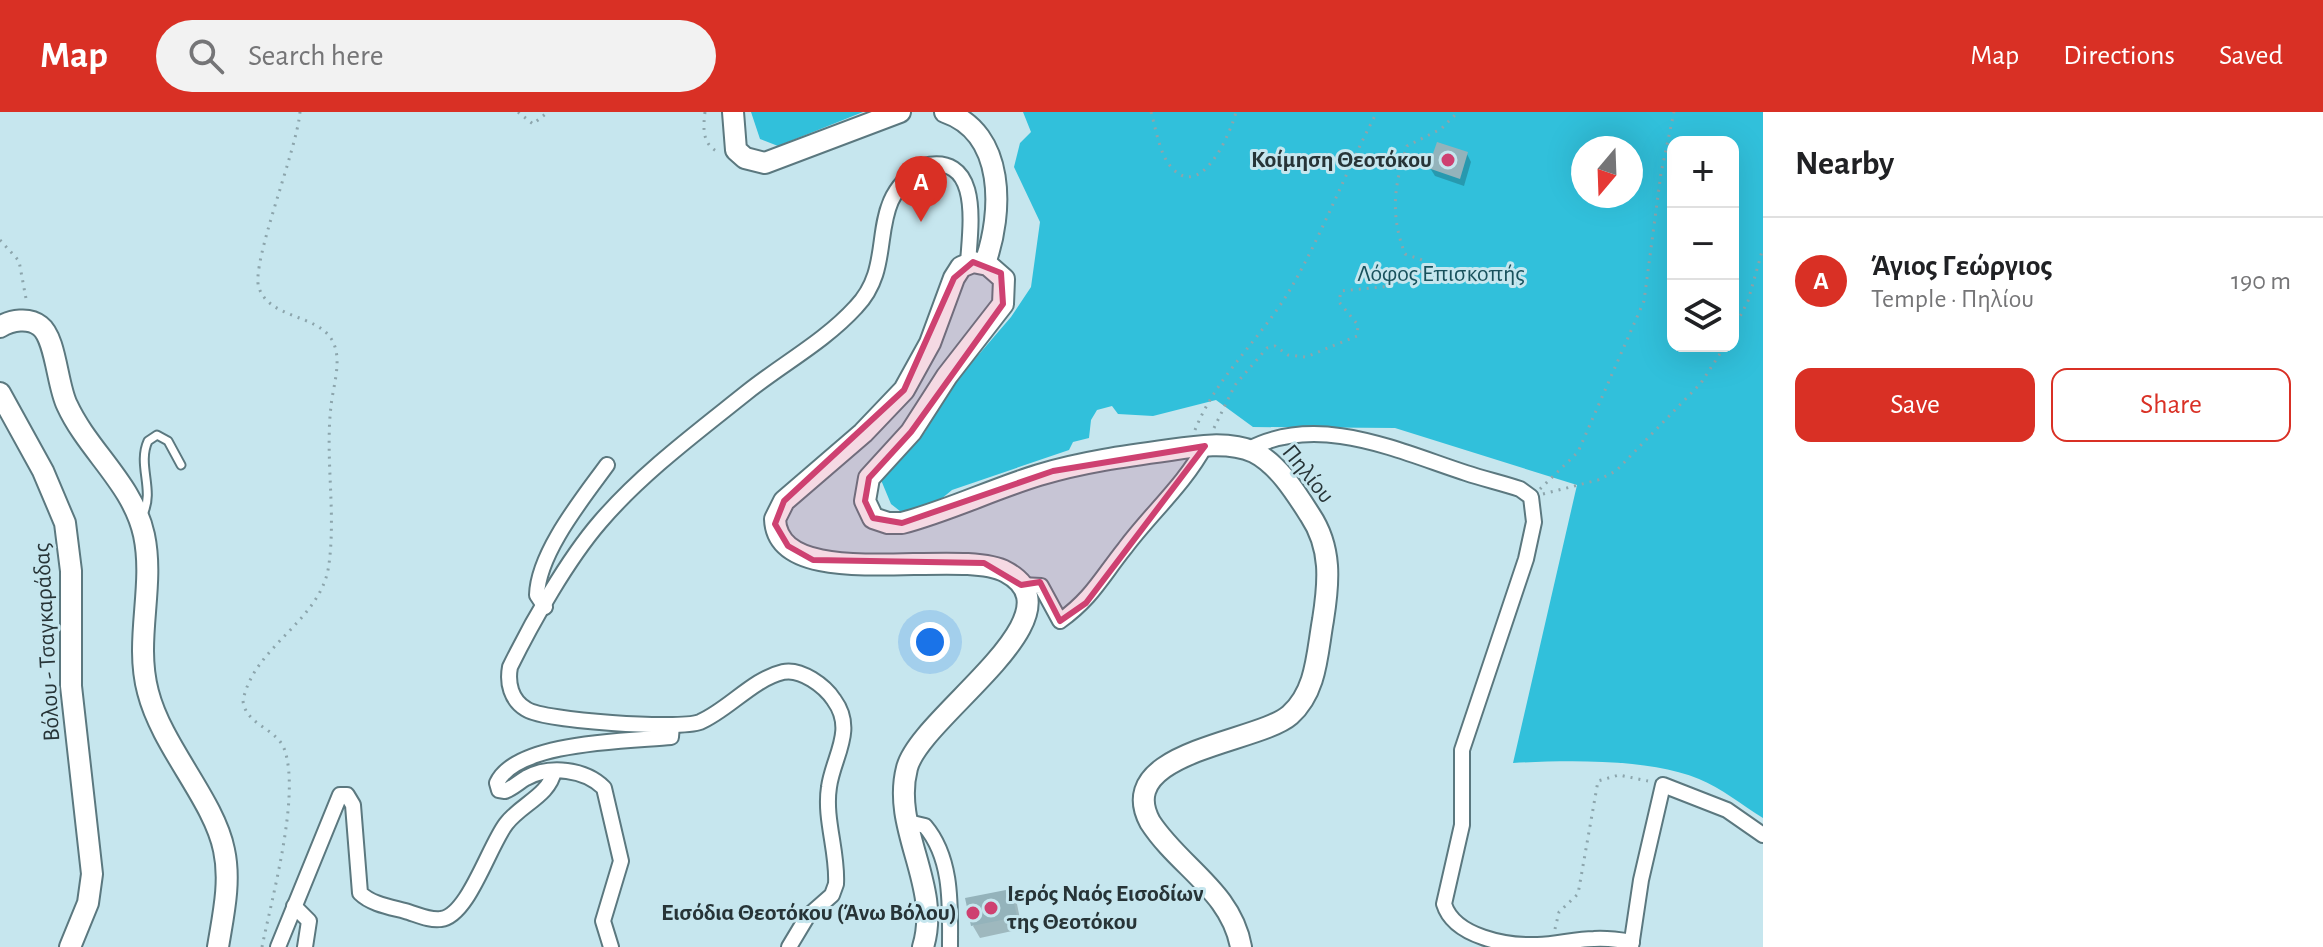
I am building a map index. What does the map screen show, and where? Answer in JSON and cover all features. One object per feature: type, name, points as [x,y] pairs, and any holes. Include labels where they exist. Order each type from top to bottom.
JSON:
[{"type":"main road","points":[[733,112],[736,150],[749,160],[774,162],[900,112]]},
{"type":"main road","points":[[923,947],[929,919],[928,902],[903,794],[911,755],[935,722],[1018,637],[1029,607],[1021,585],[1008,573],[984,563],[850,564],[813,560],[788,546],[775,524],[776,512],[784,501],[863,433],[904,390],[930,343],[952,284],[976,263],[996,219],[990,158],[970,125],[945,112]]},
{"type":"main road","name":"Πηλίου","points":[[976,263],[999,271],[1006,283],[1004,300],[947,376],[911,432],[869,478],[865,501],[873,518],[902,523],[1053,471],[1196,447],[1247,450],[1265,459],[1293,490],[1316,524],[1326,549],[1327,590],[1311,683],[1297,707],[1276,725],[1200,750],[1163,767],[1149,782],[1144,801],[1153,828],[1226,907],[1241,947]]},
{"type":"main road","points":[[0,327],[15,320],[30,321],[47,334],[62,393],[72,416],[123,487],[140,520],[146,547],[142,655],[146,687],[161,727],[215,825],[224,851],[227,880],[218,947]]},
{"type":"main road","name":"Βόλου - Τσαγκαράδας","points":[[0,393],[60,506],[70,548],[71,686],[92,874],[88,903],[70,947]]},
{"type":"street","points":[[789,947],[807,917],[832,895],[836,884],[828,791],[844,737],[839,707],[811,680],[781,673],[699,723],[672,725],[552,718],[529,712],[519,705],[509,683],[510,667],[579,548],[612,509],[720,414],[828,333],[863,299],[879,269],[881,232],[888,201],[899,185],[923,166],[948,168],[961,175],[966,184],[976,263]]},
{"type":"street","points":[[1247,450],[1289,436],[1360,439],[1403,449],[1520,489],[1531,497],[1534,522],[1526,559],[1462,750],[1462,825],[1444,904],[1455,922],[1476,934],[1536,945],[1595,939],[1632,944],[1641,880],[1663,785],[1727,810],[1763,835]]},
{"type":"street","points":[[1021,585],[1041,586],[1060,621],[1086,603],[1125,548],[1192,469],[1196,447]]},
{"type":"street","points":[[545,607],[538,600],[537,590],[545,567],[567,521],[607,465]]},
{"type":"street","points":[[611,947],[603,921],[621,861],[607,795],[591,777],[554,771],[529,776],[509,790],[497,788],[503,774],[540,753],[567,747],[671,737],[672,725]]},
{"type":"street","points":[[278,947],[335,803],[344,795],[352,802],[354,811],[357,884],[362,896],[433,919],[446,918],[465,899],[502,829],[519,810],[549,787],[554,771]]},
{"type":"street","points":[[908,822],[925,826],[942,861],[950,895],[950,947]]},
{"type":"street","points":[[294,906],[305,913],[309,921],[305,947]]},
{"type":"lane","points":[[140,520],[147,504],[143,457],[148,441],[157,435],[168,441],[181,465]]},
{"type":"path","points":[[262,947],[290,782],[283,744],[246,712],[243,696],[252,675],[321,589],[328,570],[331,543],[330,408],[337,356],[324,332],[281,311],[265,299],[258,287],[259,264],[298,137],[300,112]]},
{"type":"path","points":[[518,112],[533,124],[548,112]]},
{"type":"path","points":[[705,112],[704,136],[709,146],[723,154],[736,150]]},
{"type":"path","points":[[1151,112],[1168,163],[1176,172],[1187,177],[1199,173],[1221,151],[1236,112]]},
{"type":"path","points":[[1196,447],[1201,414],[1226,372],[1290,290],[1335,205],[1377,112]]},
{"type":"path","points":[[1196,447],[1235,385],[1267,348],[1275,346],[1288,355],[1306,357],[1353,339],[1360,331],[1339,302],[1341,291],[1391,286],[1421,271],[1424,259],[1405,254],[1398,235],[1395,184],[1407,146],[1441,129],[1458,112]]},
{"type":"path","points":[[1531,497],[1578,452],[1644,301],[1661,173],[1674,112]]},
{"type":"path","points":[[0,240],[15,254],[22,271],[30,321]]},
{"type":"path","points":[[1739,318],[1748,301],[1763,248]]},
{"type":"path","points":[[1531,497],[1598,480],[1616,471],[1701,383],[1721,352]]},
{"type":"path","points":[[1564,941],[1554,924],[1561,910],[1578,894],[1598,781],[1619,775],[1663,785]]},
{"type":"highlighted area","points":[[973,262],[1001,273],[1003,304],[911,432],[869,478],[865,501],[873,518],[902,523],[1053,471],[1205,446],[1086,603],[1060,621],[1040,582],[1021,585],[984,563],[813,560],[788,546],[775,524],[784,501],[904,390],[954,278]]},
{"type":"green space","points":[[751,112],[863,112],[778,146],[760,139]]},
{"type":"green space","name":"Λόφος Επισκοπής","points":[[1023,112],[1763,112],[1763,818],[1715,787],[1679,772],[1607,762],[1513,763],[1577,485],[1395,428],[1253,427],[1216,400],[1153,416],[1118,414],[1112,406],[1097,410],[1091,420],[1089,438],[1073,442],[1069,450],[952,490],[935,504],[905,515],[891,504],[881,480],[925,432],[950,388],[1011,317],[1031,287],[1040,222],[1014,167],[1020,143],[1031,132]]},
{"type":"building","name":"Κοίμηση Θεοτόκου","points":[[1437,142],[1468,152],[1460,179],[1428,168]]},
{"type":"building","name":"Ιερός Ναός Εισοδίων της Θεοτόκου","points":[[1011,889],[1017,917],[971,926],[965,898]]},
{"type":"place","name":"Κοίμηση Θεοτόκου","points":[[1448,160]]},
{"type":"place","name":"Άγιος Γεώργιος","points":[[921,222]]},
{"type":"place","name":"Ιερός Ναός Εισοδίων της Θεοτόκου","points":[[991,908]]},
{"type":"place","name":"Εισόδια Θεοτόκου (Άνω Βόλου)","points":[[973,913]]}]
